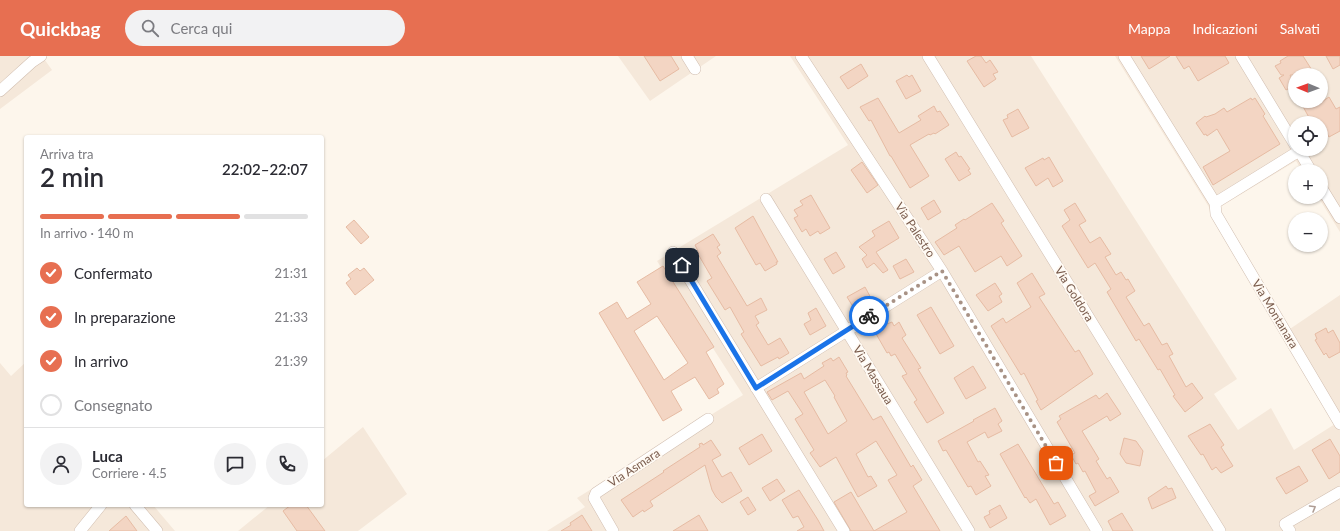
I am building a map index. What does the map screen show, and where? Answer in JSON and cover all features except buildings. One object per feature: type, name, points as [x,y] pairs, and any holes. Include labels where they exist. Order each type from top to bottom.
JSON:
[{"type":"street","points":[[0,91],[32,62],[41,56]]},
{"type":"street","points":[[687,56],[695,69]]},
{"type":"street","name":"Via Palestro","points":[[800,56],[942,271],[1097,531]]},
{"type":"street","name":"Via Goldora","points":[[928,56],[1220,531]]},
{"type":"street","name":"Via Montanara","points":[[1124,56],[1215,203],[1216,214],[1340,424]]},
{"type":"street","points":[[1241,56],[1288,133]]},
{"type":"street","points":[[1215,203],[1288,154]]},
{"type":"street","points":[[1328,198],[1340,218]]},
{"type":"street","name":"Via Massaua","points":[[766,199],[968,531]]},
{"type":"street","points":[[673,252],[844,531]]},
{"type":"street","points":[[756,388],[942,271]]},
{"type":"street","name":"Via Asmara","points":[[613,531],[594,498],[596,492],[708,419]]},
{"type":"street","points":[[1288,528],[1340,492]]},
{"type":"street","points":[[80,531],[99,507]]},
{"type":"street","points":[[138,507],[156,531]]},
{"type":"shaded area","points":[[0,56],[42,56],[52,70],[0,109]]},
{"type":"shaded area","points":[[618,56],[716,56],[650,101]]},
{"type":"shaded area","points":[[790,56],[1031,56],[1237,379],[1214,394],[1238,430],[1271,408],[1294,450],[1335,424],[1281,335],[1340,295],[1340,531],[547,531],[585,507],[577,498],[743,395],[657,261],[848,145]]},
{"type":"shaded area","points":[[1115,56],[1340,56],[1340,232],[1322,204],[1328,204],[1328,164],[1298,164],[1296,161],[1288,164],[1288,166],[1212,212]]},
{"type":"shaded area","points":[[0,363],[11,376],[24,364],[24,507],[155,507],[175,531],[0,531]]},
{"type":"shaded area","points":[[363,427],[407,494],[358,531],[238,531],[268,507],[324,507],[324,459]]},
{"type":"way so far","points":[[869,316],[942,271],[1056,463]]},
{"type":"route","points":[[682,265],[756,388],[869,316]]}]
